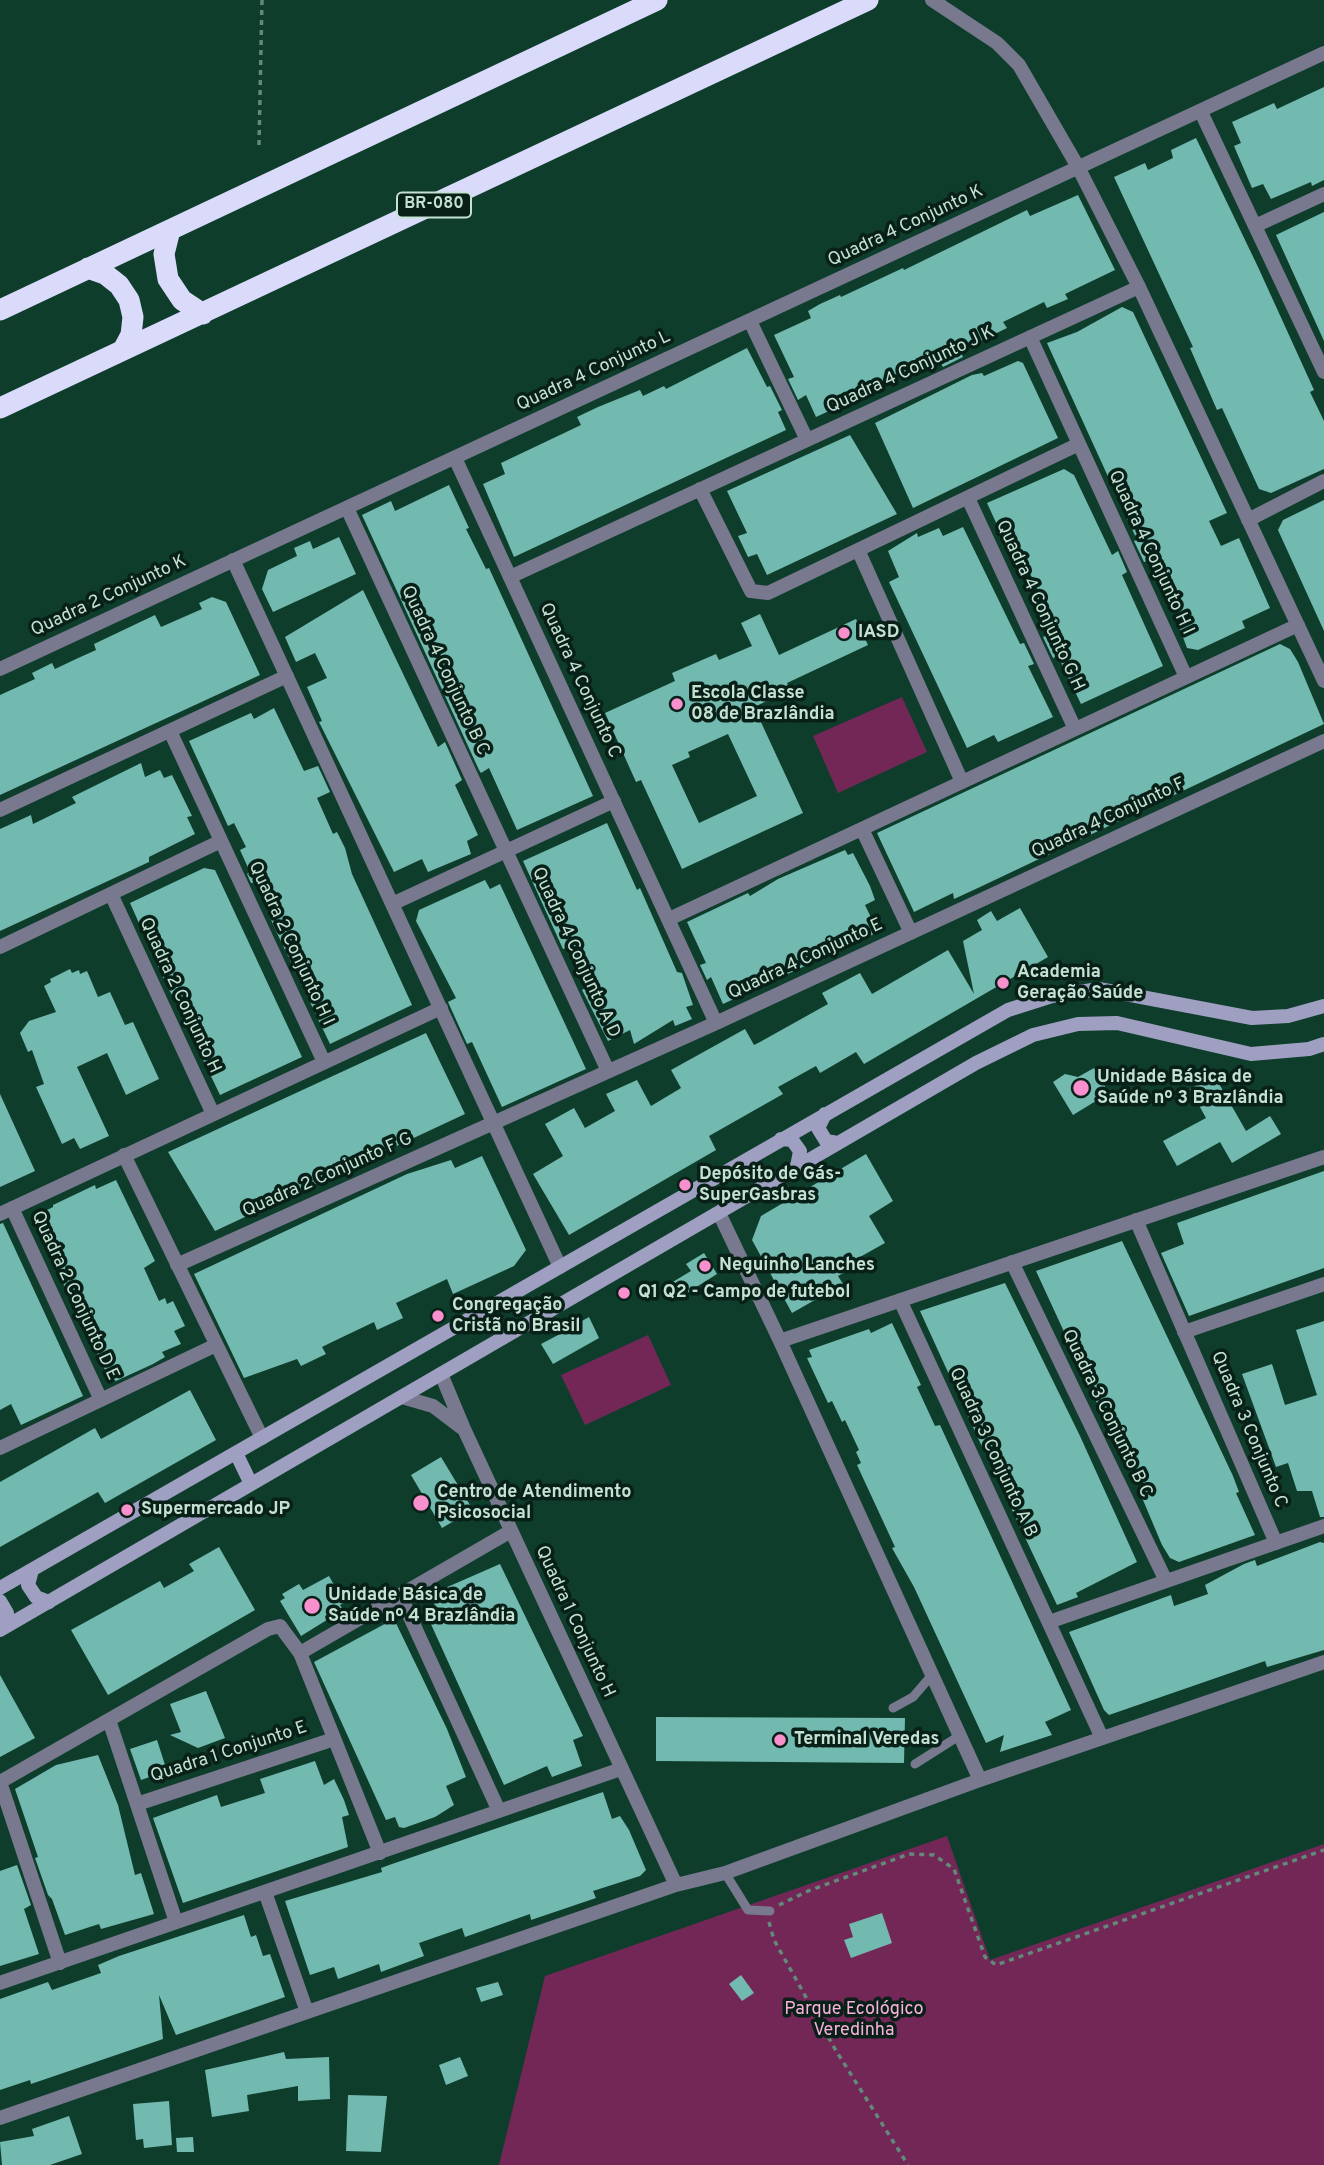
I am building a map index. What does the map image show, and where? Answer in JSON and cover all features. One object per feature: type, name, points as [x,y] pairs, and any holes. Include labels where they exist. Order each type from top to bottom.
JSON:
[{"type":"highway","points":[[0,310],[657,0]]},
{"type":"highway","name":"BR-080","points":[[0,408],[868,0]]},
{"type":"highway","points":[[170,230],[164,254],[168,279],[182,300],[203,314]]},
{"type":"highway","points":[[88,268],[105,274],[119,285],[129,300],[133,317],[131,335],[123,351]]},
{"type":"street","points":[[932,0],[998,43],[1019,65],[1078,167],[1139,287],[1324,681]]},
{"type":"street","name":"Quadra 4 Conjunto K","points":[[750,321],[1324,53]]},
{"type":"street","points":[[1201,112],[1324,372]]},
{"type":"street","points":[[1255,226],[1324,194]]},
{"type":"street","name":"Quadra 4 Conjunto J K","points":[[700,489],[1139,287]]},
{"type":"street","points":[[750,321],[807,440]]},
{"type":"street","name":"Quadra 4 Conjunto L","points":[[455,457],[750,321]]},
{"type":"street","name":"Quadra 4 Conjunto H I","points":[[1030,337],[1186,677]]},
{"type":"street","points":[[510,577],[700,489],[751,591],[768,593],[859,552],[1079,444]]},
{"type":"street","points":[[347,508],[455,457]]},
{"type":"street","name":"Quadra 4 Conjunto C","points":[[455,457],[716,1023]]},
{"type":"street","points":[[1248,520],[1324,481]]},
{"type":"street","name":"Quadra 4 Conjunto G H","points":[[968,498],[1075,729]]},
{"type":"street","name":"Quadra 2 Conjunto K","points":[[0,669],[347,508]]},
{"type":"street","name":"Quadra 4 Conjunto B C","points":[[347,508],[506,851]]},
{"type":"street","points":[[859,552],[962,782]]},
{"type":"street","points":[[233,560],[560,1267]]},
{"type":"street","points":[[668,919],[1298,625]]},
{"type":"street","points":[[0,810],[287,677]]},
{"type":"street","name":"Quadra 2 Conjunto H I","points":[[170,731],[324,1062]]},
{"type":"street","name":"Quadra 4 Conjunto F","points":[[911,933],[1324,741]]},
{"type":"street","points":[[392,904],[614,801]]},
{"type":"street","points":[[862,829],[911,933]]},
{"type":"street","points":[[0,947],[221,841]]},
{"type":"street","name":"Quadra 4 Conjunto A D","points":[[506,851],[608,1071]]},
{"type":"street","name":"Quadra 2 Conjunto H","points":[[111,894],[213,1114]]},
{"type":"street","name":"Quadra 4 Conjunto E","points":[[608,1071],[911,933]]},
{"type":"street","points":[[0,1588],[1009,1010],[1052,996],[1099,989],[1252,1018],[1288,1016],[1324,1006]]},
{"type":"street","points":[[6,1211],[440,1008]]},
{"type":"street","points":[[1,1629],[976,1063],[1033,1035],[1078,1024],[1116,1023],[1251,1054],[1309,1049],[1324,1044]]},
{"type":"street","name":"Quadra 2 Conjunto F G","points":[[177,1265],[608,1071]]},
{"type":"street","points":[[826,1113],[818,1128],[825,1141],[838,1143]]},
{"type":"street","points":[[781,1139],[792,1140],[800,1151],[797,1167]]},
{"type":"street","points":[[124,1155],[262,1438]]},
{"type":"street","points":[[780,1341],[1324,1157]]},
{"type":"street","name":"Quadra 2 Conjunto D E","points":[[6,1211],[101,1400]]},
{"type":"street","points":[[719,1213],[979,1780]]},
{"type":"street","name":"Quadra 3 Conjunto C","points":[[1136,1220],[1276,1543]]},
{"type":"street","name":"Quadra 3 Conjunto B C","points":[[1012,1262],[1166,1581]]},
{"type":"street","points":[[1184,1332],[1324,1284]]},
{"type":"street","name":"Quadra 3 Conjunto A B","points":[[900,1300],[1102,1738]]},
{"type":"street","points":[[0,1448],[216,1345]]},
{"type":"street","name":"Quadra 1 Conjunto H","points":[[442,1374],[464,1429],[676,1885]]},
{"type":"street","points":[[402,1397],[433,1406],[464,1429]]},
{"type":"street","points":[[236,1453],[251,1484]]},
{"type":"street","points":[[1049,1622],[1324,1526]]},
{"type":"street","points":[[300,1653],[511,1531]]},
{"type":"street","points":[[32,1570],[28,1585],[36,1597],[49,1602]]},
{"type":"street","points":[[400,1595],[499,1811]]},
{"type":"street","points":[[0,1601],[7,1613],[1,1629]]},
{"type":"street","points":[[60,1962],[0,1782],[268,1629],[281,1626],[300,1653],[380,1853]]},
{"type":"street","points":[[0,2118],[676,1885],[725,1873],[979,1780],[1324,1662]]},
{"type":"street","points":[[109,1720],[176,1922]]},
{"type":"street","name":"Quadra 1 Conjunto E","points":[[137,1804],[334,1739]]},
{"type":"street","points":[[0,1983],[621,1769]]},
{"type":"street","points":[[265,1892],[307,2012]]},
{"type":"lane","points":[[893,1708],[913,1697],[932,1675]]},
{"type":"lane","points":[[915,1765],[960,1736]]},
{"type":"lane","points":[[725,1873],[748,1910],[770,1911]]},
{"type":"path","points":[[259,145],[262,0]]},
{"type":"path","points":[[908,2165],[835,2049],[774,1940],[768,1926],[770,1911],[808,1891],[909,1854],[934,1855],[954,1868],[985,1956],[996,1965],[1324,1850]]},
{"type":"green space","points":[[902,697],[927,752],[838,793],[813,736]]},
{"type":"green space","points":[[648,1335],[671,1385],[585,1425],[561,1375]]},
{"type":"green space","name":"Parque Ecológico Veredinha","points":[[947,1836],[990,1960],[1324,1844],[1324,2165],[499,2165],[545,1976]]},
{"type":"building","points":[[1324,87],[1324,180],[1312,186],[1311,182],[1271,199],[1263,184],[1252,188],[1234,146],[1241,143],[1232,122],[1274,103],[1277,109]]},
{"type":"building","points":[[1196,138],[1314,390],[1310,392],[1324,421],[1324,469],[1271,493],[1259,489],[1222,408],[1217,410],[1190,348],[1193,347],[1114,177],[1145,163],[1148,170],[1173,158],[1171,150]]},
{"type":"building","points":[[1078,195],[1115,270],[1065,294],[1068,299],[1047,308],[1044,302],[1003,322],[1007,328],[960,351],[963,357],[943,367],[939,360],[816,417],[806,395],[798,400],[788,379],[794,377],[774,335],[811,318],[808,311],[820,304],[903,268],[904,270],[1027,210],[1030,216]]},
{"type":"building","points":[[1324,212],[1324,341],[1276,235]]},
{"type":"building","points":[[1122,307],[1133,312],[1227,513],[1209,521],[1221,546],[1239,538],[1270,608],[1242,621],[1245,628],[1198,650],[1187,648],[1177,621],[1181,619],[1176,609],[1180,608],[1165,579],[1158,583],[1147,561],[1144,562],[1134,541],[1137,540],[1047,343],[1077,332]]},
{"type":"building","points":[[747,348],[782,410],[778,412],[786,430],[514,557],[483,484],[505,474],[501,463],[581,425],[577,417],[598,407],[640,390],[643,396],[664,386],[666,389]]},
{"type":"building","points":[[1018,361],[1023,363],[1058,438],[913,508],[875,423],[972,375],[982,373],[984,376]]},
{"type":"building","points":[[850,435],[897,514],[767,575],[757,554],[748,557],[738,536],[747,533],[727,491]]},
{"type":"building","points":[[1064,469],[1074,475],[1112,555],[1118,551],[1127,572],[1122,575],[1163,666],[1081,704],[1058,656],[1053,658],[1043,637],[1048,635],[1032,593],[1038,590],[1018,549],[1010,553],[987,503]]},
{"type":"building","points":[[449,485],[469,528],[466,529],[486,569],[489,568],[593,796],[517,830],[489,768],[481,773],[479,770],[362,515],[391,501],[395,511]]},
{"type":"building","points":[[1324,500],[1324,631],[1278,530],[1283,520]]},
{"type":"building","points":[[963,527],[1020,644],[1024,643],[1034,664],[1028,666],[1053,717],[998,742],[994,735],[967,748],[889,582],[899,577],[888,551],[917,533],[918,537],[939,528],[943,536]]},
{"type":"building","points":[[339,537],[356,574],[273,612],[262,589],[268,570],[297,556],[294,548],[310,541],[313,549]]},
{"type":"building","points":[[363,590],[438,747],[445,742],[462,780],[455,785],[478,835],[467,841],[471,854],[428,872],[422,859],[394,872],[319,722],[322,721],[307,687],[327,678],[315,653],[296,662],[285,637]]},
{"type":"building","points":[[212,597],[226,602],[260,675],[0,795],[0,695],[35,679],[32,673],[52,663],[55,669],[96,650],[94,644],[155,615],[161,627],[202,609],[199,603]]},
{"type":"building","points":[[760,614],[779,655],[856,619],[868,645],[787,683],[791,690],[754,707],[803,813],[682,869],[641,780],[636,782],[605,713],[675,681],[672,673],[716,654],[719,660],[752,646],[741,623]],"holes":[[[728,734],[757,796],[699,823],[672,765],[690,757],[688,752]]]},
{"type":"building","points":[[1280,644],[1290,649],[1298,662],[1324,724],[954,899],[953,893],[914,912],[877,833]]},
{"type":"building","points":[[274,708],[304,771],[318,766],[330,792],[317,798],[333,834],[337,832],[345,848],[352,874],[412,1005],[330,1044],[268,913],[272,911],[259,882],[251,883],[247,874],[250,872],[240,850],[246,847],[234,823],[228,826],[189,741],[251,713],[254,719]]},
{"type":"building","points":[[141,763],[145,777],[160,770],[164,778],[172,775],[192,816],[187,817],[195,834],[149,857],[149,862],[0,931],[0,829],[31,815],[33,824],[76,803],[72,797]]},
{"type":"building","points":[[607,823],[637,890],[640,888],[677,972],[682,973],[693,1005],[686,1007],[692,1019],[675,1026],[673,1020],[634,1044],[630,1030],[608,1041],[582,990],[589,986],[571,946],[563,949],[523,861]]},
{"type":"building","points":[[845,850],[848,855],[853,853],[870,886],[875,900],[865,905],[878,932],[723,1004],[711,977],[707,980],[700,965],[706,963],[687,922],[748,893],[750,896],[778,879]]},
{"type":"building","points":[[204,868],[215,870],[302,1057],[220,1095],[189,1030],[192,1029],[168,988],[130,903]]},
{"type":"building","points":[[485,880],[490,889],[500,884],[586,1069],[502,1107],[472,1042],[467,1044],[448,1002],[456,998],[416,921],[419,910]]},
{"type":"building","points":[[1020,908],[1048,957],[864,1064],[856,1052],[820,1073],[816,1066],[778,1087],[783,1094],[709,1136],[716,1150],[569,1235],[533,1174],[563,1156],[545,1124],[574,1108],[585,1128],[615,1111],[606,1094],[637,1080],[651,1106],[681,1088],[671,1070],[745,1029],[754,1045],[760,1042],[828,1004],[822,993],[860,973],[872,994],[948,950],[974,994],[963,941],[982,930],[977,920],[991,911],[997,921]]},
{"type":"building","points":[[70,969],[72,973],[79,970],[80,974],[87,971],[98,997],[110,992],[125,1025],[133,1022],[159,1079],[126,1095],[107,1053],[77,1067],[109,1136],[80,1149],[74,1138],[62,1144],[36,1087],[44,1084],[32,1050],[28,1052],[20,1033],[29,1021],[56,1012],[44,986],[51,982],[50,979]]},
{"type":"building","points":[[426,1033],[465,1114],[215,1231],[168,1152]]},
{"type":"building","name":"Unidade Básica de Saúde nº 3 Brazlândia","points":[[1094,1068],[1109,1093],[1073,1115],[1053,1082],[1065,1074],[1078,1077]]},
{"type":"building","points":[[1214,1075],[1246,1131],[1270,1116],[1281,1134],[1232,1163],[1220,1142],[1177,1166],[1163,1141],[1206,1118],[1190,1089]]},
{"type":"building","points":[[0,1094],[35,1171],[0,1187]]},
{"type":"building","points":[[866,1154],[893,1201],[869,1216],[885,1243],[860,1257],[863,1262],[838,1276],[843,1284],[792,1313],[752,1240],[761,1216]]},
{"type":"building","points":[[482,1156],[526,1250],[514,1266],[453,1294],[447,1279],[396,1303],[403,1318],[377,1330],[374,1322],[322,1347],[326,1354],[301,1366],[297,1359],[244,1378],[194,1274],[407,1174],[451,1160],[455,1168]]},
{"type":"building","points":[[1324,1171],[1324,1268],[1189,1316],[1161,1253],[1184,1244],[1177,1223]]},
{"type":"building","points":[[116,1180],[155,1261],[144,1268],[159,1301],[165,1298],[167,1304],[173,1301],[185,1326],[174,1331],[181,1344],[162,1352],[165,1357],[116,1381],[108,1376],[61,1279],[40,1220],[44,1219],[41,1213],[53,1205],[95,1185],[96,1189]]},
{"type":"building","points":[[3,1223],[83,1396],[21,1425],[11,1404],[0,1410],[0,1224]]},
{"type":"building","points":[[1122,1241],[1233,1476],[1239,1492],[1236,1493],[1255,1535],[1179,1562],[1170,1558],[1162,1545],[1140,1493],[1147,1490],[1127,1449],[1120,1453],[1036,1271]]},
{"type":"building","points":[[704,1253],[717,1274],[679,1298],[671,1283],[691,1271],[686,1264]]},
{"type":"building","points":[[1005,1283],[1080,1436],[1137,1562],[1076,1593],[1078,1597],[1057,1605],[1004,1493],[1013,1491],[994,1448],[984,1451],[920,1311]]},
{"type":"building","points":[[589,1317],[599,1338],[553,1364],[541,1344],[560,1334],[570,1334],[573,1326]]},
{"type":"building","points":[[1324,1321],[1324,1517],[1320,1517],[1312,1491],[1297,1491],[1288,1463],[1276,1467],[1242,1374],[1272,1364],[1285,1405],[1317,1395],[1296,1330]]},
{"type":"building","points":[[892,1323],[921,1385],[917,1387],[935,1426],[940,1425],[1071,1710],[1045,1722],[1052,1735],[1000,1752],[1004,1735],[986,1743],[914,1587],[892,1548],[895,1547],[857,1465],[861,1463],[856,1452],[859,1450],[845,1420],[842,1422],[832,1401],[828,1403],[807,1358],[812,1357],[809,1350],[869,1329],[871,1333]]},
{"type":"building","points":[[190,1390],[216,1440],[105,1503],[98,1492],[0,1547],[0,1482],[95,1428],[101,1439]]},
{"type":"building","points":[[441,1457],[473,1510],[442,1528],[411,1475]]},
{"type":"building","points":[[1320,1542],[1324,1543],[1324,1650],[1267,1667],[1265,1661],[1109,1715],[1104,1710],[1069,1632],[1171,1595],[1174,1606],[1208,1594],[1205,1585],[1244,1564],[1255,1560],[1257,1566]]},
{"type":"building","points":[[219,1547],[255,1610],[108,1695],[71,1630],[160,1581],[164,1588],[194,1571],[189,1564]]},
{"type":"building","points":[[500,1564],[583,1736],[573,1740],[582,1766],[552,1777],[547,1766],[504,1785],[425,1611],[435,1606],[433,1600],[447,1593],[445,1588]]},
{"type":"building","name":"Unidade Básica de Saúde nº 4 Brazlândia","points":[[329,1576],[344,1603],[340,1605],[343,1610],[301,1636],[280,1601],[285,1598],[282,1594],[299,1584],[303,1590]]},
{"type":"building","points":[[394,1619],[447,1729],[466,1777],[446,1786],[454,1805],[435,1817],[404,1828],[399,1827],[395,1817],[386,1820],[314,1662]]},
{"type":"building","points":[[0,1675],[35,1738],[0,1757]]},
{"type":"building","points":[[206,1691],[225,1738],[198,1748],[170,1735],[181,1732],[170,1704]]},
{"type":"building","name":"Terminal Veredas","points":[[656,1717],[905,1718],[904,1763],[656,1761]]},
{"type":"building","points":[[157,1740],[167,1771],[141,1780],[130,1749]]},
{"type":"building","points":[[98,1755],[118,1805],[135,1875],[141,1873],[154,1914],[101,1929],[99,1924],[65,1935],[35,1858],[38,1857],[15,1789],[56,1765]]},
{"type":"building","points":[[315,1761],[324,1785],[334,1779],[344,1800],[349,1815],[342,1817],[348,1847],[183,1903],[153,1818],[217,1795],[221,1807],[265,1793],[260,1779]]},
{"type":"building","points":[[603,1792],[612,1819],[620,1816],[629,1830],[646,1870],[640,1876],[593,1891],[596,1898],[531,1920],[530,1914],[465,1937],[462,1928],[419,1943],[424,1956],[381,1972],[379,1964],[338,1979],[334,1967],[310,1975],[285,1901],[382,1872],[381,1868],[392,1864]]},
{"type":"building","points":[[17,1865],[31,1905],[24,1909],[39,1954],[0,1966],[0,1871]]},
{"type":"building","points":[[882,1913],[892,1943],[851,1958],[844,1940],[853,1937],[849,1924]]},
{"type":"building","points":[[244,1915],[251,1937],[256,1935],[263,1956],[270,1954],[285,1997],[176,2035],[159,1995],[163,2039],[31,2084],[30,2080],[0,2090],[0,1999],[48,1982],[52,1990],[101,1973],[98,1965],[119,1956]]},
{"type":"building","points":[[741,1975],[754,1993],[742,2001],[729,1984]]},
{"type":"building","points":[[498,1982],[503,1995],[481,2002],[476,1988]]},
{"type":"building","points":[[284,2052],[286,2059],[329,2057],[330,2099],[298,2101],[298,2086],[247,2095],[249,2111],[212,2117],[205,2070]]},
{"type":"building","points":[[460,2057],[468,2076],[446,2085],[439,2065]]},
{"type":"building","points":[[348,2095],[387,2096],[381,2152],[346,2151]]},
{"type":"building","points":[[169,2101],[172,2145],[144,2148],[143,2139],[136,2140],[133,2104]]},
{"type":"building","points":[[69,2116],[82,2154],[50,2165],[2,2165],[0,2142],[34,2136],[32,2129]]},
{"type":"building","points":[[193,2137],[194,2152],[177,2152],[176,2138]]},
{"type":"place","name":"IASD","points":[[844,633]]},
{"type":"place","name":"Escola Classe 08 de Brazlândia","points":[[677,704]]},
{"type":"place","name":"Academia Geração Saúde","points":[[1003,983]]},
{"type":"place","name":"Unidade Básica de Saúde nº 3 Brazlândia","points":[[1081,1088]]},
{"type":"place","name":"Depósito de Gás- SuperGasbras","points":[[685,1185]]},
{"type":"place","name":"Neguinho Lanches","points":[[705,1266]]},
{"type":"place","name":"Q1 Q2 - Campo de futebol","points":[[624,1293]]},
{"type":"place","name":"Congregação Cristã no Brasil","points":[[438,1316]]},
{"type":"place","name":"Centro de Atendimento Psicosocial","points":[[421,1503]]},
{"type":"place","name":"Supermercado JP","points":[[127,1510]]},
{"type":"place","name":"Unidade Básica de Saúde nº 4 Brazlândia","points":[[312,1606]]},
{"type":"place","name":"Terminal Veredas","points":[[780,1740]]}]
